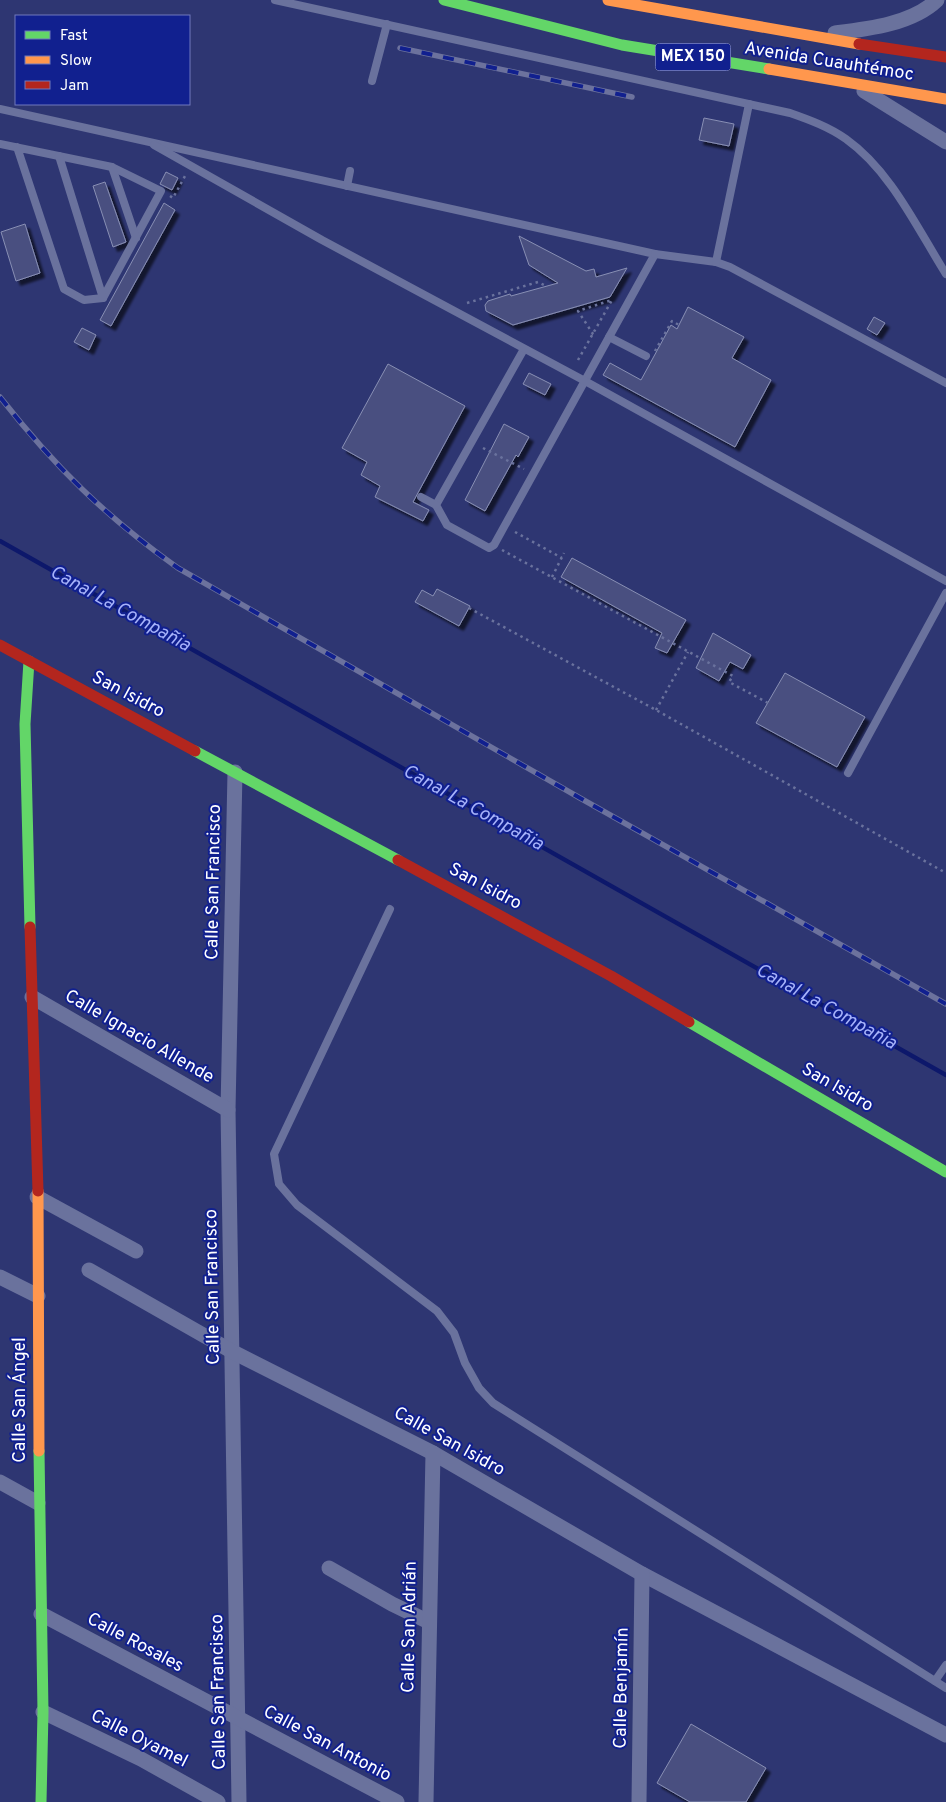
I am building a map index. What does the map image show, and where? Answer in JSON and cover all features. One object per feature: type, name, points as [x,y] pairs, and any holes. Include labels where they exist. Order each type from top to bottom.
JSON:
[{"type":"main road","name":"Avenida Cuauhtémoc","points":[[444,0],[622,45],[946,100]]},
{"type":"main road","name":"Avenida Cuauhtémoc","points":[[618,1],[810,36],[946,57]]},
{"type":"main road","name":"San Isidro","points":[[0,645],[611,976],[946,1172]]},
{"type":"main road","points":[[29,661],[25,724],[32,998]]},
{"type":"main road","name":"Calle San Ángel","points":[[32,998],[37,1197],[38,1503],[43,1712],[41,1802]]},
{"type":"street","points":[[810,36],[879,27],[908,17],[937,0]]},
{"type":"street","points":[[852,83],[946,142]]},
{"type":"street","name":"Calle San Francisco","points":[[235,772],[228,1110],[239,1802]]},
{"type":"street","name":"Calle Ignacio Allende","points":[[32,998],[228,1110]]},
{"type":"street","points":[[37,1197],[136,1251]]},
{"type":"street","name":"Calle San Isidro","points":[[89,1270],[233,1352],[433,1453],[642,1574],[946,1735]]},
{"type":"street","points":[[0,1277],[38,1296]]},
{"type":"street","name":"Calle San Adrián","points":[[426,1802],[433,1453]]},
{"type":"street","points":[[0,1482],[38,1503]]},
{"type":"street","points":[[329,1568],[404,1611],[430,1622]]},
{"type":"street","name":"Calle Benjamín","points":[[639,1802],[642,1574]]},
{"type":"street","name":"Calle Rosales","points":[[41,1614],[239,1718]]},
{"type":"street","name":"Calle Oyamel","points":[[43,1712],[141,1759],[218,1802]]},
{"type":"street","name":"Calle San Antonio","points":[[239,1718],[397,1802]]},
{"type":"lane","points":[[275,0],[749,104],[809,120],[839,135],[860,150],[874,165],[900,199],[946,274]]},
{"type":"lane","points":[[372,81],[387,24]]},
{"type":"lane","points":[[716,262],[749,104]]},
{"type":"lane","points":[[0,109],[655,254],[716,262],[752,278],[946,384]]},
{"type":"lane","points":[[148,141],[322,240],[585,381],[946,581]]},
{"type":"lane","points":[[0,144],[112,167],[161,192],[103,298]]},
{"type":"lane","points":[[16,148],[64,289],[84,300],[103,298]]},
{"type":"lane","points":[[59,156],[103,298]]},
{"type":"lane","points":[[112,167],[136,238]]},
{"type":"lane","points":[[347,186],[350,171]]},
{"type":"lane","points":[[421,497],[436,505],[447,525],[489,548],[494,545],[655,254]]},
{"type":"lane","points":[[609,337],[646,356]]},
{"type":"lane","points":[[436,505],[524,349]]},
{"type":"lane","points":[[848,773],[946,593]]},
{"type":"lane","points":[[390,909],[274,1154],[279,1184],[297,1205],[437,1310],[454,1333],[465,1363],[479,1388],[493,1403],[946,1688]]},
{"type":"lane","points":[[935,1681],[946,1665]]},
{"type":"path","points":[[161,192],[173,198],[185,176]]},
{"type":"path","points":[[467,303],[538,282],[546,286]]},
{"type":"path","points":[[578,360],[594,335],[612,300],[578,311],[594,335]]},
{"type":"path","points":[[654,352],[672,321],[679,325]]},
{"type":"path","points":[[483,448],[526,470]]},
{"type":"path","points":[[515,532],[562,558]]},
{"type":"path","points":[[494,545],[733,676],[729,682],[768,703]]},
{"type":"path","points":[[552,577],[564,553]]},
{"type":"path","points":[[469,608],[946,872]]},
{"type":"path","points":[[656,710],[688,652]]},
{"type":"building","points":[[704,118],[734,124],[729,146],[699,140]]},
{"type":"building","points":[[166,172],[178,178],[172,190],[160,184]]},
{"type":"building","points":[[105,182],[126,242],[113,247],[93,186]]},
{"type":"building","points":[[164,203],[175,210],[111,326],[100,320]]},
{"type":"building","points":[[25,224],[40,273],[16,281],[1,232]]},
{"type":"building","points":[[519,236],[586,271],[594,269],[596,277],[627,268],[610,297],[513,325],[486,311],[485,305],[488,301],[558,283],[529,265]]},
{"type":"building","points":[[688,307],[744,337],[732,358],[771,380],[735,447],[603,375],[610,363],[641,380],[671,325],[677,329]]},
{"type":"building","points":[[874,317],[885,323],[877,335],[867,329]]},
{"type":"building","points":[[82,328],[96,335],[89,350],[74,342]]},
{"type":"building","points":[[388,364],[465,406],[413,502],[429,510],[423,521],[375,497],[380,486],[361,475],[367,462],[342,448]]},
{"type":"building","points":[[529,373],[551,384],[545,395],[523,384]]},
{"type":"building","points":[[504,424],[529,437],[518,457],[516,455],[485,511],[465,500]]},
{"type":"building","points":[[572,558],[686,620],[667,653],[655,648],[662,633],[561,577]]},
{"type":"building","points":[[437,589],[470,606],[459,626],[415,602],[422,590],[433,596]]},
{"type":"building","points":[[713,633],[751,655],[743,669],[730,662],[719,681],[696,668]]},
{"type":"building","points":[[785,673],[865,717],[837,767],[756,723]]},
{"type":"building","points":[[691,1724],[766,1768],[746,1802],[690,1802],[657,1783]]},
{"type":"waterway","name":"Canal La Compañia","points":[[0,541],[946,1075]]},
{"type":"railway","points":[[400,48],[632,97]]},
{"type":"railway","points":[[0,397],[41,446],[82,489],[127,529],[178,568],[580,798],[946,1004]]},
{"type":"traffic: fast","points":[[444,0],[622,45],[769,69]]},
{"type":"traffic: fast","points":[[29,661],[25,724],[30,927]]},
{"type":"traffic: fast","points":[[195,751],[398,860]]},
{"type":"traffic: fast","points":[[689,1022],[946,1172]]},
{"type":"traffic: fast","points":[[39,1451],[43,1712],[41,1802]]},
{"type":"traffic: slow","points":[[608,0],[859,44]]},
{"type":"traffic: slow","points":[[769,69],[946,99]]},
{"type":"traffic: slow","points":[[38,1191],[39,1451]]},
{"type":"traffic: jam","points":[[859,44],[946,57]]},
{"type":"traffic: jam","points":[[0,645],[195,751]]},
{"type":"traffic: jam","points":[[398,860],[611,976],[689,1022]]},
{"type":"traffic: jam","points":[[30,927],[38,1191]]}]
